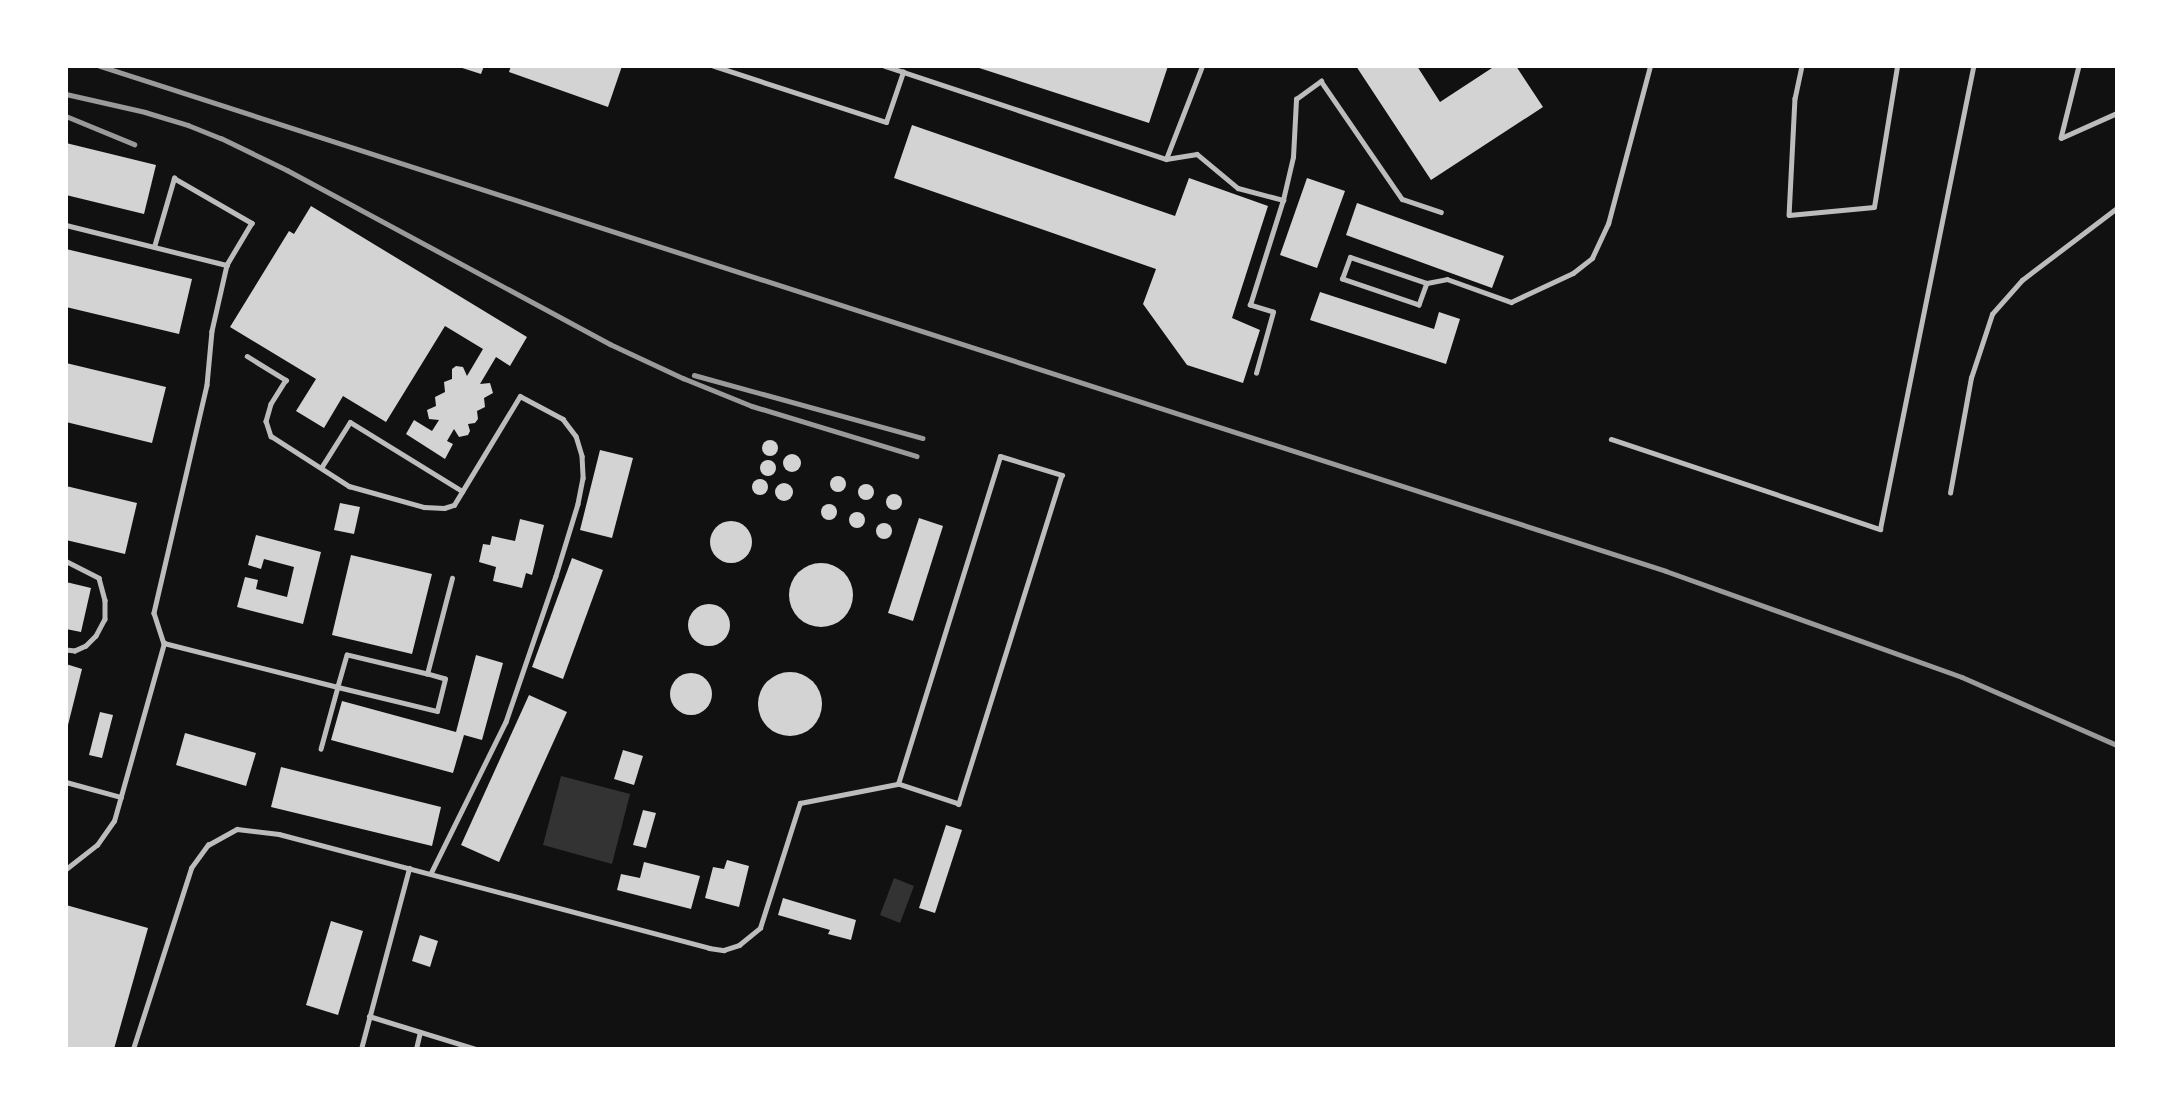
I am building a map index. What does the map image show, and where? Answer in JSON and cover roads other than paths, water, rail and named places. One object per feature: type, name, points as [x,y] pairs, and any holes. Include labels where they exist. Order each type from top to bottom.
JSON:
[{"type":"lane","points":[[714,66],[886,122],[903,72]]},
{"type":"lane","points":[[885,66],[1166,159],[1197,154],[1238,188],[1283,200]]},
{"type":"lane","points":[[1166,159],[1202,66]]},
{"type":"lane","points":[[1426,283],[1419,305],[1342,279],[1350,257],[1426,283],[1447,279],[1511,302],[1573,273],[1592,258],[1608,224],[1650,66]]},
{"type":"lane","points":[[1802,66],[1795,98],[1789,215],[1874,207],[1897,66]]},
{"type":"lane","points":[[1611,439],[1880,528],[1973,66]]},
{"type":"lane","points":[[2079,66],[2061,138],[2117,113]]},
{"type":"lane","points":[[1256,373],[1273,312],[1250,305],[1283,200],[1293,157],[1296,99],[1321,81],[1402,199],[1441,212]]},
{"type":"lane","points":[[66,869],[97,845],[114,821],[121,797],[164,643],[154,613],[207,385],[212,331],[227,265],[252,223],[174,178],[154,247]]},
{"type":"lane","points":[[1950,493],[1971,378],[1992,314],[2022,280],[2117,208]]},
{"type":"lane","points":[[66,225],[227,265]]},
{"type":"lane","points":[[247,356],[286,380],[271,404],[266,421],[271,436],[349,486],[424,507],[444,508],[454,505],[520,396],[563,419],[576,436],[582,456],[583,478],[578,504],[556,576],[506,722],[431,874]]},
{"type":"lane","points":[[321,468],[350,422],[462,490]]},
{"type":"lane","points":[[133,1049],[190,868],[208,845],[237,829],[279,834],[724,950],[740,945],[760,928],[800,803],[898,784],[959,804],[1062,476],[1000,456],[898,784]]},
{"type":"lane","points":[[66,561],[99,578],[105,600],[105,619],[96,636],[86,646],[66,650]]},
{"type":"lane","points":[[427,674],[452,578]]},
{"type":"lane","points":[[164,643],[338,687],[437,711],[445,679],[347,655],[338,687],[321,749]]},
{"type":"lane","points":[[66,782],[121,797]]},
{"type":"lane","points":[[361,1049],[409,868]]},
{"type":"lane","points":[[369,1016],[476,1049]]},
{"type":"lane","points":[[416,1049],[420,1032]]},
{"type":"railway","points":[[100,66],[1666,571],[1962,677],[2117,745]]},
{"type":"railway","points":[[66,94],[145,112],[221,138],[287,170],[610,344],[683,378],[752,406],[917,456]]},
{"type":"railway","points":[[66,116],[134,144]]},
{"type":"railway","points":[[694,375],[922,438]]}]
